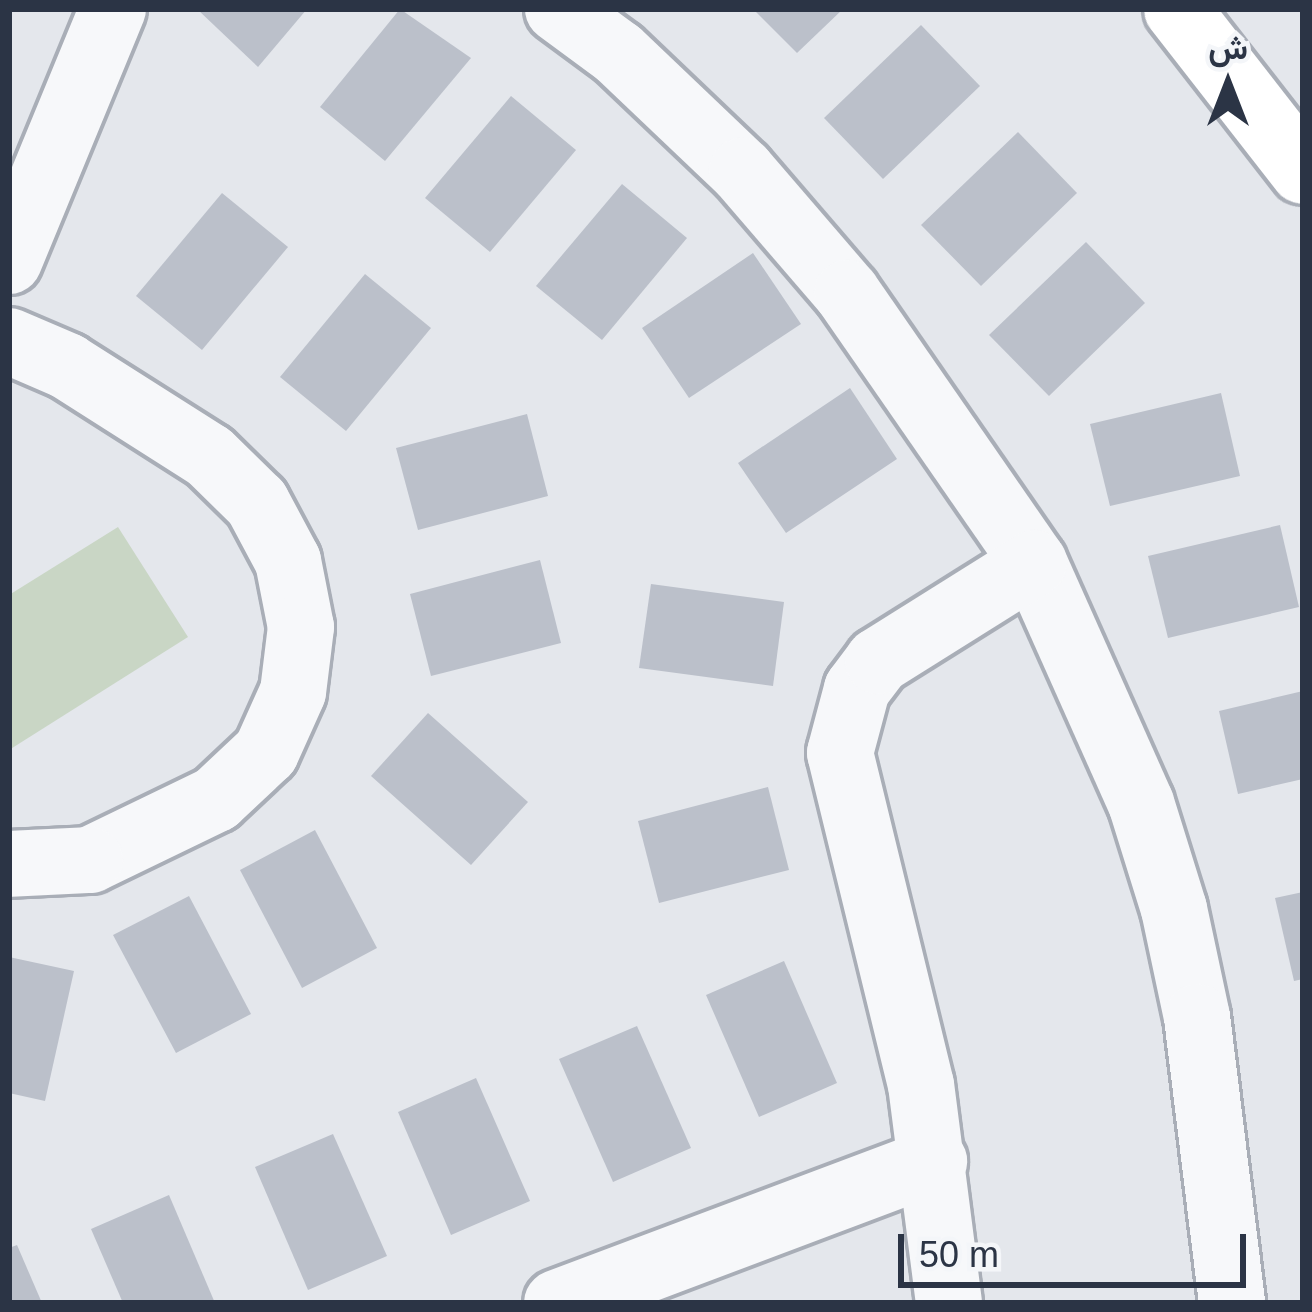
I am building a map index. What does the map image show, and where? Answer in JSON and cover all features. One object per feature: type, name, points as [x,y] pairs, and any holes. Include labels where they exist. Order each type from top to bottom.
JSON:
[{"type":"main road","points":[[1177,9],[1295,146]]},
{"type":"street","points":[[9,261],[113,9]]},
{"type":"street","points":[[558,9],[618,53],[742,171],[848,292],[1034,562],[1141,803],[1174,909],[1197,1017],[1232,1303]]},
{"type":"street","points":[[9,341],[122,398],[209,456],[257,503],[278,542],[301,627],[293,692],[266,752],[216,800],[90,860],[9,864]]},
{"type":"street","points":[[949,1303],[934,1161],[840,753],[856,689],[878,661],[1034,562]]},
{"type":"street","points":[[557,1303],[934,1161]]},
{"type":"green space","points":[[118,527],[188,637],[9,750],[9,595]]},
{"type":"building","points":[[197,9],[307,9],[258,67]]},
{"type":"building","points":[[400,9],[471,58],[385,161],[320,107]]},
{"type":"building","points":[[753,9],[843,9],[797,53]]},
{"type":"building","points":[[921,25],[980,86],[883,179],[824,118]]},
{"type":"building","points":[[511,96],[576,150],[490,252],[425,198]]},
{"type":"building","points":[[1018,132],[1077,193],[981,286],[921,225]]},
{"type":"building","points":[[622,184],[687,238],[602,340],[536,286]]},
{"type":"building","points":[[222,193],[288,247],[202,350],[136,296]]},
{"type":"building","points":[[1086,242],[1145,303],[1049,396],[989,335]]},
{"type":"building","points":[[753,253],[801,324],[689,398],[642,328]]},
{"type":"building","points":[[365,274],[431,328],[346,431],[280,377]]},
{"type":"building","points":[[850,388],[897,459],[786,533],[738,463]]},
{"type":"building","points":[[1221,393],[1240,476],[1110,506],[1090,424]]},
{"type":"building","points":[[527,414],[548,496],[418,530],[396,448]]},
{"type":"building","points":[[1280,525],[1299,607],[1168,638],[1148,556]]},
{"type":"building","points":[[540,560],[561,643],[431,676],[410,594]]},
{"type":"building","points":[[651,584],[784,602],[773,686],[639,668]]},
{"type":"building","points":[[1303,691],[1303,779],[1238,794],[1219,711]]},
{"type":"building","points":[[428,713],[528,802],[471,865],[371,776]]},
{"type":"building","points":[[768,787],[789,870],[659,903],[638,821]]},
{"type":"building","points":[[315,830],[377,948],[302,988],[240,870]]},
{"type":"building","points":[[1303,892],[1303,979],[1294,981],[1275,898]]},
{"type":"building","points":[[189,896],[251,1014],[176,1053],[113,935]]},
{"type":"building","points":[[9,957],[74,971],[45,1101],[9,1093]]},
{"type":"building","points":[[784,961],[837,1083],[759,1117],[706,995]]},
{"type":"building","points":[[637,1026],[691,1148],[613,1182],[559,1059]]},
{"type":"building","points":[[476,1078],[530,1201],[451,1235],[398,1112]]},
{"type":"building","points":[[333,1134],[387,1256],[308,1290],[255,1167]]},
{"type":"building","points":[[169,1195],[215,1303],[123,1303],[91,1229]]},
{"type":"building","points":[[17,1245],[42,1303],[9,1303],[9,1248]]}]
